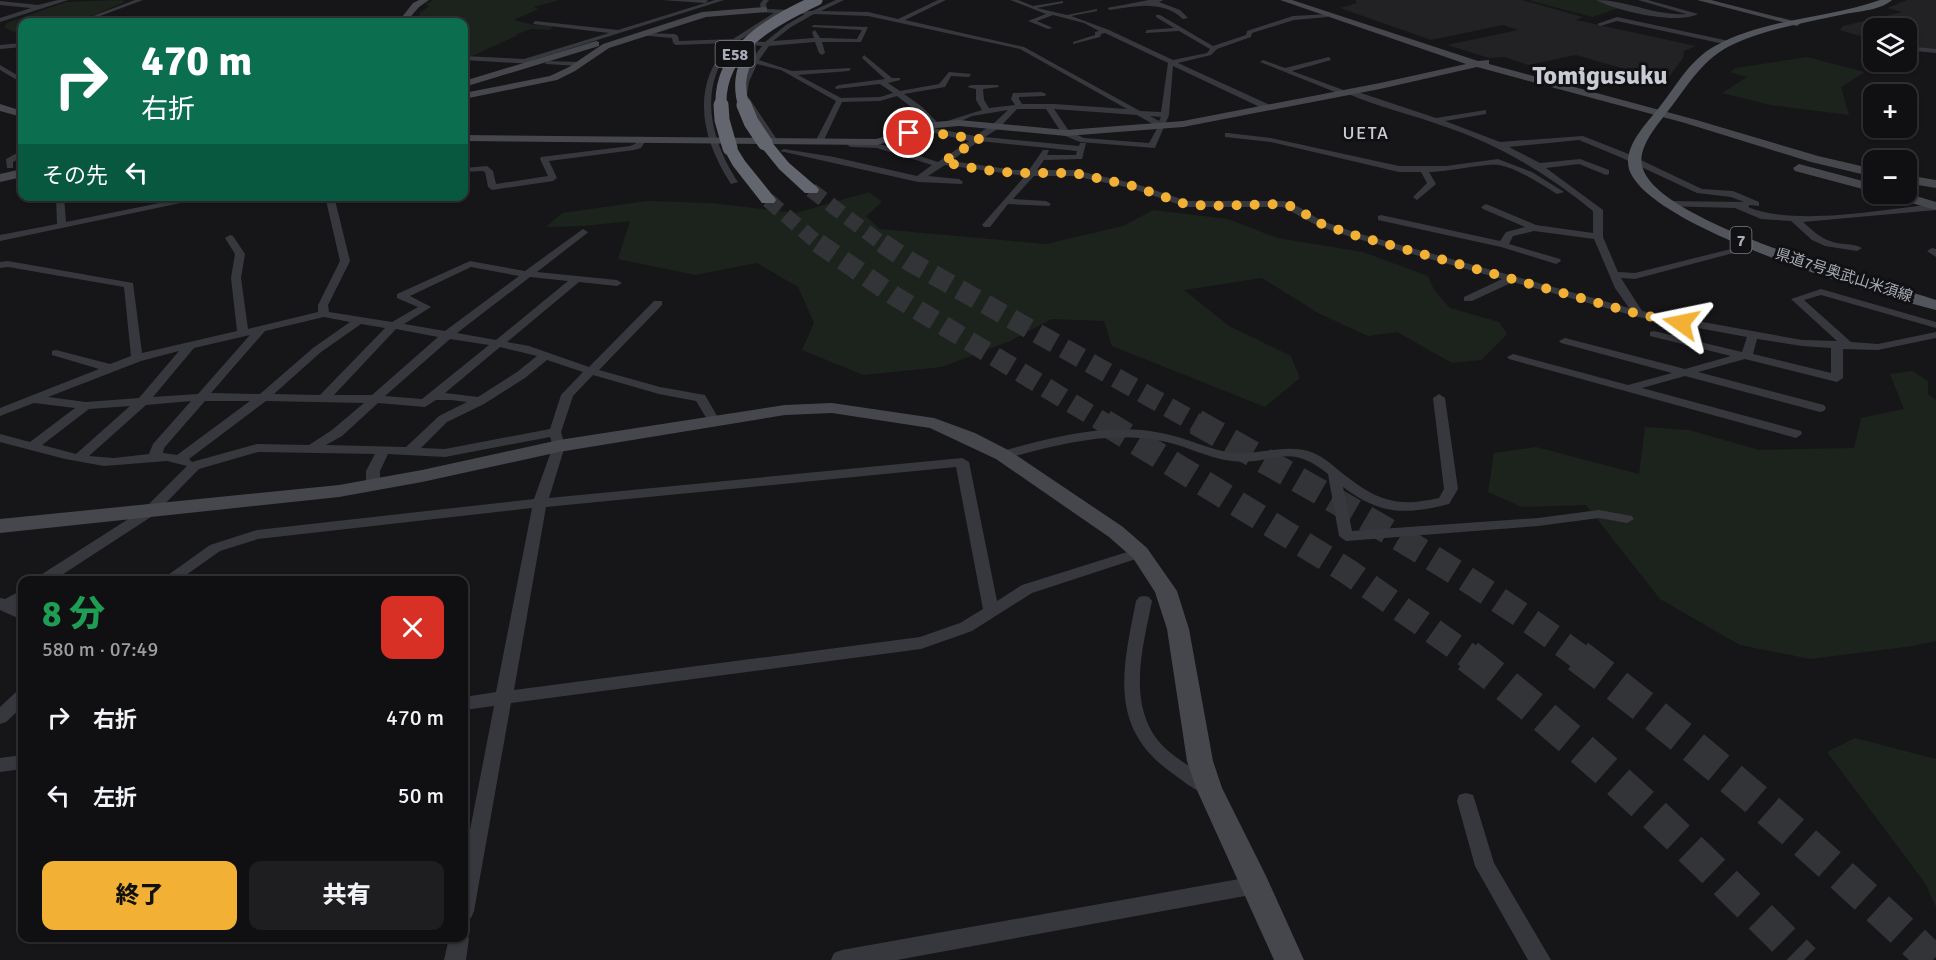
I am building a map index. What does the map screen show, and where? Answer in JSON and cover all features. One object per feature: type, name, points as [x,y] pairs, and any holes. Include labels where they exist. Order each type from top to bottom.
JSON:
[{"type":"highway","name":"E58","points":[[768,200],[738,163],[730,148],[722,128],[719,112],[720,90],[729,63],[743,44],[762,28],[817,0]]},
{"type":"highway","name":"E58","points":[[811,190],[784,166],[769,142],[755,131],[741,102],[739,83],[745,62],[758,44],[774,29],[805,11],[831,0]]},
{"type":"main road","points":[[1636,161],[1642,139],[1703,59],[1715,49],[1797,23],[1888,0]]},
{"type":"main road","name":"県道7号奥武山米須線","points":[[1636,161],[1638,175],[1643,182],[1667,204],[1698,222],[1755,246],[1936,305]]},
{"type":"street","points":[[0,3],[13,0]]},
{"type":"street","points":[[0,20],[64,0]]},
{"type":"street","points":[[91,18],[140,0]]},
{"type":"street","points":[[404,18],[423,0]]},
{"type":"street","points":[[665,0],[762,6],[780,12],[868,14],[1022,48],[1137,113],[1163,121]]},
{"type":"street","points":[[734,182],[723,167],[712,141],[706,103],[711,77],[720,59],[735,41],[752,27],[807,0]]},
{"type":"street","points":[[769,142],[743,95],[743,87],[754,61],[765,44],[779,32],[812,12],[841,0]]},
{"type":"street","points":[[898,21],[943,0]]},
{"type":"street","points":[[1013,0],[1030,7],[1077,18],[1267,107]]},
{"type":"street","points":[[1110,8],[1161,0]]},
{"type":"street","points":[[1284,0],[1482,63],[1652,107],[1714,136],[1782,163],[1863,185]]},
{"type":"street","points":[[1296,0],[1482,63]]},
{"type":"street","points":[[1599,0],[1647,12],[1683,16],[1695,14],[1645,1]]},
{"type":"street","points":[[1645,1],[1657,0]]},
{"type":"street","points":[[1701,0],[1797,23]]},
{"type":"street","points":[[1030,7],[1058,1],[1071,5]]},
{"type":"street","points":[[468,85],[722,2]]},
{"type":"street","points":[[1151,2],[1178,11],[1185,18]]},
{"type":"street","points":[[0,3],[38,7]]},
{"type":"street","points":[[0,12],[24,5]]},
{"type":"street","points":[[649,37],[705,14],[762,6]]},
{"type":"street","points":[[1064,16],[1095,10]]},
{"type":"street","points":[[812,12],[822,53]]},
{"type":"street","points":[[1050,28],[1031,21],[1054,13]]},
{"type":"street","points":[[1158,16],[1212,48],[1249,36],[1249,32],[1293,18],[1327,15]]},
{"type":"street","points":[[1600,24],[1617,19],[1729,43]]},
{"type":"street","points":[[1638,32],[1673,21]]},
{"type":"street","points":[[535,23],[603,28],[626,33]]},
{"type":"street","points":[[468,95],[553,78],[580,64],[606,46],[649,37],[675,36],[676,43],[735,41],[765,44],[818,40],[859,41],[866,28],[814,27]]},
{"type":"street","points":[[1147,32],[1180,29]]},
{"type":"street","points":[[1076,43],[1107,31]]},
{"type":"street","points":[[1676,41],[1704,31]]},
{"type":"street","points":[[540,61],[626,33]]},
{"type":"street","points":[[0,47],[18,45]]},
{"type":"street","points":[[1049,107],[1066,133],[1083,140],[1152,146],[1163,121],[1170,65],[1173,62],[1209,54],[1213,52],[1212,48]]},
{"type":"street","points":[[1917,49],[1936,51]]},
{"type":"street","points":[[1286,70],[1333,60],[1313,54]]},
{"type":"street","points":[[839,87],[895,80],[864,57]]},
{"type":"street","points":[[468,58],[580,64]]},
{"type":"street","points":[[754,61],[772,64],[840,100],[880,99],[942,85],[949,74],[969,75]]},
{"type":"street","points":[[1263,62],[1437,121],[1498,145],[1538,166],[1598,210],[1598,237],[1615,275],[1638,314]]},
{"type":"street","points":[[834,159],[852,144],[876,142],[947,124],[1066,133],[1163,121],[1218,118],[1482,63]]},
{"type":"street","points":[[0,67],[18,79]]},
{"type":"street","points":[[792,74],[849,69]]},
{"type":"street","points":[[0,74],[18,71]]},
{"type":"street","points":[[881,81],[918,108],[930,127],[941,134],[1049,148],[1082,149]]},
{"type":"street","points":[[987,112],[975,87],[994,87]]},
{"type":"street","points":[[1017,108],[1016,95],[1042,94]]},
{"type":"street","points":[[819,142],[840,100]]},
{"type":"street","points":[[0,107],[18,113]]},
{"type":"street","points":[[947,124],[958,118],[1017,108],[1049,107],[1137,113]]},
{"type":"street","points":[[920,178],[979,139],[1017,108]]},
{"type":"street","points":[[1437,121],[1483,112]]},
{"type":"street","points":[[1661,113],[1805,156],[1863,170]]},
{"type":"street","points":[[1714,136],[1711,133],[1713,131],[1732,133]]},
{"type":"street","points":[[1228,135],[1271,140],[1388,167],[1424,170],[1498,162],[1529,174],[1571,198],[1587,201]]},
{"type":"street","points":[[468,138],[819,142],[878,146],[942,164],[983,170],[1074,173],[1133,186],[1185,204],[1208,206],[1284,204],[1296,208],[1319,223],[1354,235],[1638,314],[1753,335],[1837,346],[1878,347],[1936,335]]},
{"type":"street","points":[[1498,145],[1580,138],[1700,191],[1733,194],[1756,204],[1667,204]]},
{"type":"street","points":[[468,170],[484,168],[489,171],[492,188],[553,178],[544,159],[631,148],[638,146],[642,140]]},
{"type":"street","points":[[987,225],[1032,173],[1043,155],[1079,158],[1083,140]]},
{"type":"street","points":[[784,151],[834,159],[894,174],[959,182]]},
{"type":"street","points":[[11,169],[9,161],[18,156]]},
{"type":"street","points":[[1538,166],[1580,161],[1606,172]]},
{"type":"street","points":[[1417,197],[1432,184],[1424,170]]},
{"type":"street","points":[[0,178],[18,174]]},
{"type":"street","points":[[1917,181],[1936,184]]},
{"type":"street","points":[[60,201],[62,225]]},
{"type":"street","points":[[0,238],[184,201]]},
{"type":"street","points":[[324,314],[323,305],[345,261],[330,201]]},
{"type":"street","points":[[1006,201],[1046,204]]},
{"type":"street","points":[[1917,201],[1936,207]]},
{"type":"street","points":[[1736,205],[1761,216],[1807,220],[1936,207]]},
{"type":"street","points":[[1486,207],[1534,228],[1598,237]]},
{"type":"street","points":[[1381,218],[1503,244],[1556,261]]},
{"type":"street","points":[[1794,219],[1822,243],[1830,246],[1857,248]]},
{"type":"street","points":[[1503,244],[1509,234],[1534,228]]},
{"type":"street","points":[[313,448],[337,433],[447,335],[582,232]]},
{"type":"street","points":[[230,238],[240,254],[236,278],[243,333]]},
{"type":"street","points":[[1615,275],[1635,276],[1755,246]]},
{"type":"street","points":[[0,265],[8,264],[129,285],[137,358]]},
{"type":"street","points":[[324,398],[393,326],[426,307],[401,296],[470,264],[527,274],[617,283]]},
{"type":"street","points":[[1468,299],[1514,278]]},
{"type":"street","points":[[30,399],[86,406],[201,397],[375,399],[425,403],[577,279]]},
{"type":"street","points":[[1850,346],[1796,299],[1821,292],[1936,325]]},
{"type":"street","points":[[468,889],[540,503],[567,394],[658,303]]},
{"type":"street","points":[[0,412],[137,358],[324,314],[525,348],[590,371],[658,390],[701,398],[714,421]]},
{"type":"street","points":[[180,459],[264,397],[316,350],[359,320]]},
{"type":"street","points":[[155,458],[158,447],[261,329]]},
{"type":"street","points":[[1654,334],[1838,378],[1837,346]]},
{"type":"street","points":[[1747,356],[1753,335]]},
{"type":"street","points":[[1565,341],[1820,408]]},
{"type":"street","points":[[80,458],[141,402],[190,346]]},
{"type":"street","points":[[56,353],[110,368]]},
{"type":"street","points":[[410,451],[443,419],[480,401],[521,375],[546,355]]},
{"type":"street","points":[[1628,388],[1747,356]]},
{"type":"street","points":[[1513,357],[1796,434]]},
{"type":"street","points":[[432,397],[451,396],[480,401]]},
{"type":"street","points":[[1003,455],[1049,442],[1107,432],[1159,436],[1235,457],[1284,453],[1310,456],[1358,491],[1385,505],[1401,510],[1444,501],[1451,489],[1439,398]]},
{"type":"street","points":[[32,447],[86,406]]},
{"type":"street","points":[[50,576],[149,512],[194,466],[257,448],[445,453],[714,421],[785,410],[832,408],[934,423],[1003,455],[1116,532],[1140,553],[1166,591],[1178,629],[1200,761],[1209,788],[1289,960]]},
{"type":"street","points":[[0,438],[80,458],[106,462],[155,458],[180,459],[194,466]]},
{"type":"street","points":[[0,526],[304,495],[373,485],[557,439]]},
{"type":"street","points":[[373,485],[373,471],[383,450]]},
{"type":"street","points":[[176,576],[215,548],[257,535],[540,503],[962,462],[991,611]]},
{"type":"street","points":[[1334,473],[1346,536],[1599,514],[1627,519]]},
{"type":"street","points":[[1480,526],[1550,530]]},
{"type":"street","points":[[468,702],[921,643],[966,627],[1026,589],[1140,553]]},
{"type":"street","points":[[2,605],[18,597]]},
{"type":"street","points":[[1144,601],[1129,688],[1138,726],[1155,750],[1209,788]]},
{"type":"street","points":[[2,605],[18,613]]},
{"type":"street","points":[[0,717],[18,701]]},
{"type":"street","points":[[0,765],[18,763]]},
{"type":"street","points":[[1466,801],[1485,866],[1540,960]]},
{"type":"street","points":[[842,960],[1256,885]]},
{"type":"street","points":[[455,960],[458,942]]},
{"type":"shaded area","points":[[122,0],[125,2],[87,18],[21,18],[66,2]]},
{"type":"shaded area","points":[[433,0],[559,0],[534,7],[538,9],[514,20],[533,25],[553,26],[550,30],[531,29],[472,56],[468,56],[468,18],[418,18],[421,12],[429,6],[425,5]]},
{"type":"shaded area","points":[[1355,0],[1522,0],[1583,17],[1576,20],[1696,46],[1684,51],[1683,58],[1666,81],[1576,55],[1528,65],[1504,57],[1489,58],[1447,45],[1518,30],[1503,25],[1431,40],[1340,8],[1357,3]]},
{"type":"shaded area","points":[[1528,0],[1595,0],[1622,7],[1592,17]]},
{"type":"shaded area","points":[[1907,0],[1936,0],[1936,50],[1917,48],[1917,18],[1877,18],[1902,12],[1887,8]]},
{"type":"shaded area","points":[[18,19],[18,34],[4,27],[7,23]]},
{"type":"shaded area","points":[[1863,21],[1863,37],[1840,30],[1843,26]]},
{"type":"shaded area","points":[[1807,57],[1865,72],[1841,87],[1849,115],[1770,105],[1722,93],[1747,77],[1730,72],[1736,68]]},
{"type":"shaded area","points":[[869,192],[882,202],[866,216],[880,229],[1046,244],[1123,226],[1153,210],[1228,219],[1277,238],[1363,252],[1428,276],[1434,290],[1450,308],[1499,322],[1507,334],[1481,360],[1452,363],[1397,332],[1368,336],[1318,313],[1262,278],[1184,290],[1229,326],[1291,356],[1300,378],[1265,407],[1112,346],[1104,321],[1052,319],[1010,341],[942,367],[863,375],[802,350],[814,323],[798,287],[757,263],[695,275],[618,259],[630,221],[546,227],[562,213],[647,201],[712,203],[796,213]]},
{"type":"shaded area","points":[[1912,371],[1928,381],[1928,394],[1936,400],[1936,641],[1810,659],[1740,645],[1660,599],[1586,505],[1522,507],[1488,492],[1494,453],[1536,447],[1639,474],[1645,427],[1689,430],[1759,450],[1854,448],[1861,418],[1904,409],[1890,374]]},
{"type":"shaded area","points":[[1855,738],[1936,759],[1936,907],[1925,883],[1827,752]]},
{"type":"tunnel","points":[[811,190],[884,245]]},
{"type":"tunnel","points":[[768,200],[820,245]]},
{"type":"tunnel","points":[[818,243],[893,295],[1106,424]]},
{"type":"tunnel","points":[[882,243],[909,261],[1198,424]]},
{"type":"tunnel","points":[[1104,422],[1347,571],[1470,657]]},
{"type":"tunnel","points":[[1196,422],[1440,563],[1488,593],[1580,657]]},
{"type":"tunnel","points":[[1468,656],[1599,764],[1804,960]]},
{"type":"tunnel","points":[[1578,656],[1760,803],[1933,960]]},
{"type":"district","name":"Tomigusuku","points":[[1600,75]]},
{"type":"district","name":"UETA","points":[[1366,133]]},
{"type":"route","points":[[909,133],[925,128],[941,134],[979,139],[943,162],[983,170],[1015,173],[1074,173],[1133,186],[1185,204],[1208,206],[1284,204],[1296,208],[1319,223],[1354,235],[1638,314],[1681,323]]}]
